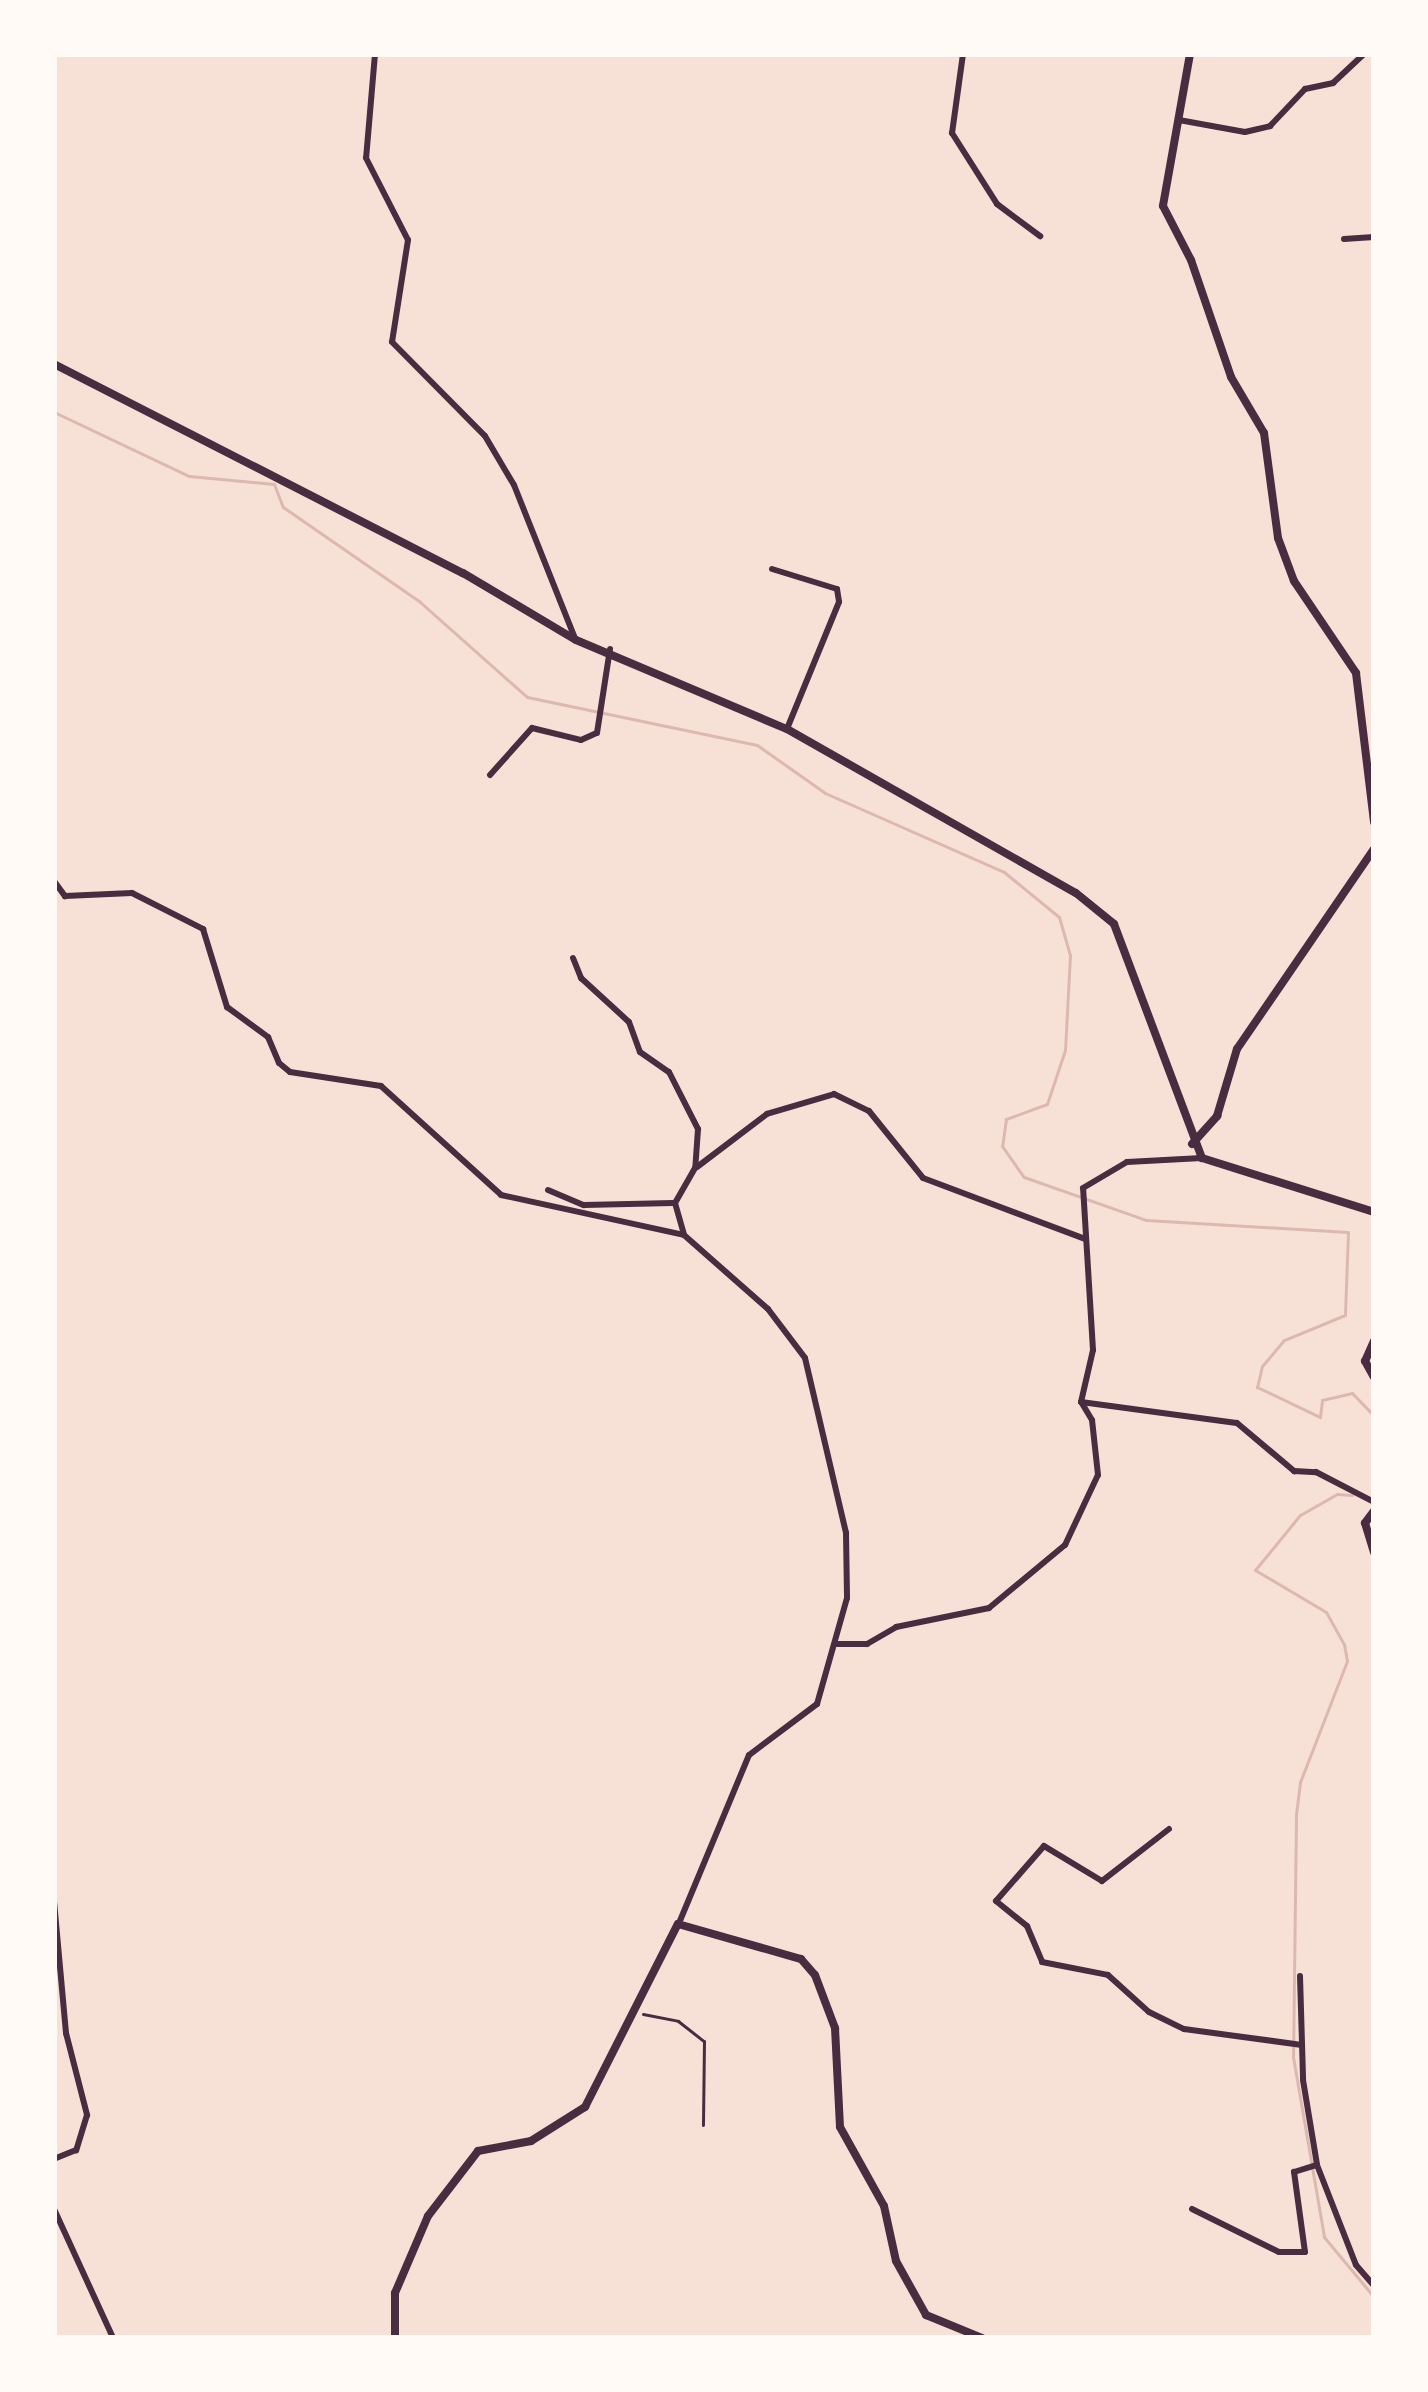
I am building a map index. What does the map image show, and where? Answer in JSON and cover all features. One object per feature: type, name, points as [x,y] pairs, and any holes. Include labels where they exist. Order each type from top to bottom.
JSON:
[{"type":"street","points":[[375,54],[365,158],[408,239],[392,342],[494,450],[575,640]]},
{"type":"street","points":[[964,54],[952,133],[997,204],[1040,236]]},
{"type":"street","points":[[1190,54],[1164,165],[1163,206],[1192,260],[1231,377],[1264,433],[1278,538],[1294,580],[1357,673],[1374,822]]},
{"type":"street","points":[[1178,121],[1245,132],[1270,126],[1305,89],[1333,83],[1364,54]]},
{"type":"street","points":[[1344,239],[1374,237]]},
{"type":"street","points":[[54,364],[464,573],[575,640],[610,649],[787,729],[1106,915],[1192,1144],[1202,1158]]},
{"type":"street","points":[[772,569],[837,589],[839,602],[787,729]]},
{"type":"street","points":[[490,775],[532,728],[581,740],[597,733],[610,649]]},
{"type":"street","points":[[1192,1144],[1217,1116],[1247,1032],[1371,860],[1374,848]]},
{"type":"street","points":[[54,881],[65,896],[132,893],[202,929],[227,1007],[268,1037],[279,1063],[290,1072],[381,1086],[501,1195],[684,1235],[768,1309],[805,1358],[846,1533],[847,1598],[817,1704],[749,1755],[678,1924],[635,2012],[569,2123],[478,2150],[428,2216],[395,2293],[395,2338]]},
{"type":"street","points":[[572,958],[581,978],[629,1022],[640,1052],[669,1072],[698,1129],[695,1168]]},
{"type":"street","points":[[684,1235],[675,1203],[695,1168],[766,1114],[834,1094],[869,1111],[923,1178],[1085,1239]]},
{"type":"street","points":[[837,1644],[868,1644],[896,1627],[989,1608],[1065,1545],[1098,1475],[1092,1420],[1081,1402],[1093,1350],[1079,1208],[1083,1188],[1126,1162],[1202,1158],[1374,1212]]},
{"type":"street","points":[[548,1190],[584,1205],[675,1203]]},
{"type":"street","points":[[1374,1341],[1365,1361],[1374,1377]]},
{"type":"street","points":[[1081,1402],[1237,1423],[1294,1471],[1355,1490],[1372,1501]]},
{"type":"street","points":[[1374,1511],[1365,1523],[1374,1552]]},
{"type":"street","points":[[1169,1829],[1102,1881],[1044,1846],[996,1901],[1027,1926],[1042,1962],[1108,1975],[1149,2012],[1184,2029],[1302,2045]]},
{"type":"street","points":[[54,1901],[66,2033],[86,2115],[76,2150],[54,2159]]},
{"type":"street","points":[[678,1924],[801,1959],[815,1975],[835,2028],[840,2127],[884,2206],[896,2260],[926,2315],[982,2338]]},
{"type":"street","points":[[1300,1976],[1302,2045],[1317,2165],[1356,2264],[1374,2286]]},
{"type":"street","points":[[1192,2210],[1279,2252],[1305,2252],[1298,2168],[1317,2165]]},
{"type":"street","points":[[54,2209],[113,2338]]},
{"type":"path","points":[[635,2012],[678,2021],[704,2041],[703,2125]]},
{"type":"waterway","points":[[54,412],[189,476],[274,484],[283,507],[420,602],[527,697],[757,745],[825,793],[1004,872],[1059,917],[1070,955],[1065,1050],[1047,1104],[1006,1119],[1002,1146],[1024,1177],[1146,1220],[1348,1232],[1345,1315],[1284,1340],[1262,1366],[1257,1387],[1320,1417],[1322,1400],[1352,1393],[1374,1416]]},
{"type":"waterway","points":[[1352,1495],[1337,1494],[1300,1515],[1255,1570],[1326,1612],[1344,1644],[1347,1661],[1300,1782],[1293,2057],[1324,2237],[1374,2297]]}]
